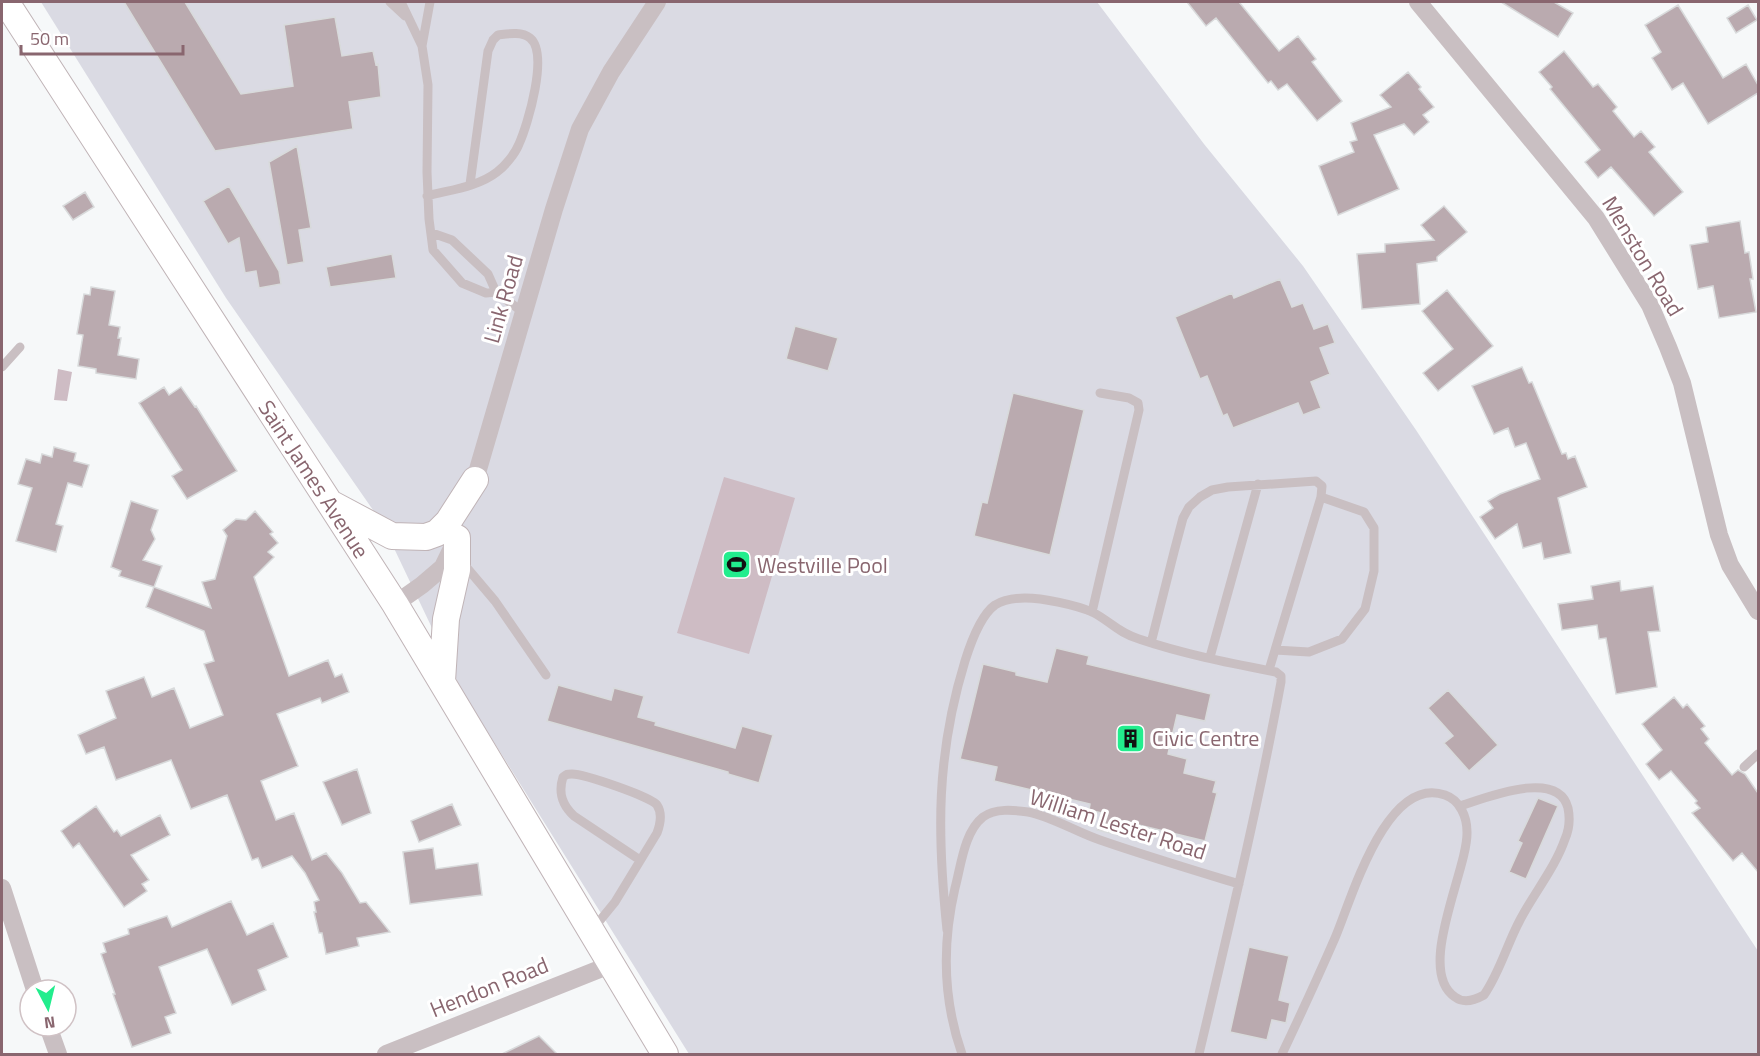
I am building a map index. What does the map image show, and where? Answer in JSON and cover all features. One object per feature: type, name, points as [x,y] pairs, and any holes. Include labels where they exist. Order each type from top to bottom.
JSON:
[{"type":"main road","name":"Saint James Avenue","points":[[7,13],[394,604],[665,1054]]},
{"type":"main road","points":[[329,503],[392,536],[426,537],[438,533],[448,522],[475,480]]},
{"type":"main road","points":[[442,681],[446,619],[457,570],[457,546]]},
{"type":"street","name":"Link Road","points":[[394,604],[422,585],[442,567],[457,546],[580,129],[611,72],[657,2]]},
{"type":"street","name":"Menston Road","points":[[1418,2],[1596,218],[1650,305],[1682,383],[1719,535],[1730,565],[1758,611]]},
{"type":"street","points":[[2,888],[31,978]]},
{"type":"street","name":"Hendon Road","points":[[386,1054],[610,965]]},
{"type":"street","points":[[52,1038],[58,1054]]},
{"type":"lane","points":[[390,2],[409,20]]},
{"type":"lane","points":[[401,2],[422,46],[428,85],[427,196],[433,250],[462,283],[480,291],[496,292]]},
{"type":"lane","points":[[422,46],[430,2]]},
{"type":"lane","points":[[427,196],[470,184],[486,179],[505,165],[519,145],[535,94],[538,70],[534,45],[530,38],[521,34],[498,35],[493,40],[486,64],[470,184]]},
{"type":"lane","points":[[432,232],[452,240],[488,274],[496,292],[524,313]]},
{"type":"lane","points":[[2,367],[20,347]]},
{"type":"lane","points":[[1092,612],[1139,410],[1138,403],[1129,398],[1100,393]]},
{"type":"lane","points":[[1151,643],[1174,552],[1189,507],[1212,490],[1258,484],[1316,481],[1322,486],[1321,497],[1269,670]]},
{"type":"lane","points":[[1210,657],[1258,484]]},
{"type":"lane","points":[[1275,650],[1309,652],[1342,639],[1365,609],[1374,571],[1374,528],[1364,512],[1321,497]]},
{"type":"lane","points":[[457,546],[546,675]]},
{"type":"lane","points":[[947,930],[941,852],[940,785],[943,759],[957,688],[968,651],[977,630],[990,609],[996,604],[1009,600],[1040,599],[1092,612],[1127,635],[1151,643],[1279,674],[1281,682],[1239,884],[1199,1054]]},
{"type":"lane","points":[[1744,767],[1758,754]]},
{"type":"lane","points":[[590,932],[615,902],[640,860],[660,826],[660,812],[653,801],[577,775],[567,774],[563,777],[561,796],[565,808],[640,860]]},
{"type":"lane","points":[[1282,1054],[1340,927],[1366,858],[1387,824],[1417,796],[1440,794],[1447,796],[1456,801],[1466,819],[1467,842],[1445,921],[1440,966],[1443,982],[1449,993],[1458,999],[1476,1000],[1484,995],[1519,921],[1566,839],[1569,813],[1566,801],[1560,794],[1550,789],[1537,787],[1511,791],[1460,806]]},
{"type":"lane","name":"William Lester Road","points":[[962,1054],[953,1026],[948,997],[947,930],[967,841],[975,826],[984,817],[1006,810],[1042,816],[1097,840],[1239,884]]},
{"type":"shaded area","points":[[41,2],[1097,2],[1204,144],[1303,266],[1416,430],[1758,951],[1758,1054],[689,1054],[462,691],[382,523],[226,298]]},
{"type":"shaded area","points":[[58,369],[72,372],[67,401],[54,400]]},
{"type":"shaded area","name":"Westville Pool","points":[[724,477],[795,498],[749,654],[677,633]]},
{"type":"building","points":[[124,2],[185,2],[241,94],[293,86],[284,25],[335,17],[342,56],[373,51],[376,65],[378,64],[381,97],[349,102],[353,129],[215,151]]},
{"type":"building","points":[[1187,2],[1239,2],[1279,51],[1298,36],[1316,59],[1312,62],[1342,101],[1317,121],[1287,84],[1278,90],[1271,81],[1268,83],[1216,18],[1206,26]]},
{"type":"building","points":[[1501,2],[1554,2],[1573,13],[1558,37]]},
{"type":"building","points":[[1678,5],[1723,78],[1746,64],[1758,85],[1758,93],[1708,124],[1683,83],[1672,90],[1652,58],[1661,52],[1645,25]]},
{"type":"building","points":[[1748,5],[1757,20],[1736,33],[1727,18]]},
{"type":"building","points":[[1564,51],[1593,87],[1598,84],[1617,107],[1613,111],[1634,137],[1641,131],[1655,147],[1649,152],[1683,192],[1654,216],[1611,167],[1598,178],[1585,162],[1600,150],[1550,89],[1552,87],[1539,72]]},
{"type":"building","points":[[1408,72],[1434,107],[1423,115],[1429,122],[1414,135],[1404,124],[1374,135],[1399,189],[1338,215],[1319,166],[1354,152],[1350,142],[1357,140],[1351,123],[1391,107],[1380,95]]},
{"type":"building","points":[[297,146],[311,228],[299,230],[304,262],[287,265],[269,162]]},
{"type":"building","points":[[229,186],[279,271],[281,284],[259,288],[256,271],[245,273],[239,238],[228,244],[203,201]]},
{"type":"building","points":[[85,192],[94,207],[73,220],[63,206]]},
{"type":"building","points":[[1444,206],[1467,232],[1437,257],[1437,261],[1417,264],[1420,304],[1362,309],[1357,254],[1385,252],[1385,244],[1434,240],[1421,225]]},
{"type":"building","points":[[1740,221],[1745,253],[1749,252],[1753,279],[1750,279],[1756,312],[1719,318],[1713,286],[1698,289],[1690,245],[1708,242],[1706,227]]},
{"type":"building","points":[[392,254],[396,278],[330,287],[326,267]]},
{"type":"building","points":[[1280,279],[1292,307],[1303,303],[1314,329],[1328,324],[1335,343],[1320,348],[1330,374],[1311,382],[1321,408],[1303,415],[1298,403],[1233,428],[1227,414],[1223,416],[1207,376],[1200,379],[1175,317],[1232,293],[1234,298]]},
{"type":"building","points":[[91,287],[115,291],[109,325],[120,327],[118,355],[139,359],[136,379],[96,373],[96,369],[78,366],[83,335],[77,334],[84,294],[90,295]]},
{"type":"building","points":[[1447,290],[1493,346],[1438,391],[1423,373],[1453,349],[1422,311]]},
{"type":"building","points":[[795,326],[838,338],[828,371],[786,359]]},
{"type":"building","points":[[1522,367],[1529,383],[1532,382],[1562,454],[1566,453],[1568,459],[1575,456],[1587,487],[1558,498],[1571,553],[1544,559],[1541,543],[1523,548],[1517,524],[1495,539],[1480,517],[1493,508],[1488,501],[1540,479],[1526,443],[1515,447],[1508,428],[1494,434],[1472,386]]},
{"type":"building","points":[[164,387],[169,395],[181,387],[196,406],[237,471],[187,499],[172,476],[182,470],[139,403]]},
{"type":"building","points":[[1013,393],[1084,410],[1050,555],[974,536],[982,502],[987,503]]},
{"type":"building","points":[[54,447],[76,453],[74,461],[89,465],[82,487],[68,483],[56,524],[63,526],[56,552],[16,541],[32,488],[18,484],[26,459],[40,463],[42,454],[52,457]]},
{"type":"building","points":[[131,501],[158,510],[151,530],[155,539],[143,560],[162,566],[154,587],[119,576],[121,571],[111,567]]},
{"type":"building","points":[[255,511],[273,532],[270,534],[278,543],[268,552],[274,557],[254,577],[289,676],[328,660],[335,677],[342,674],[349,692],[322,703],[320,698],[277,714],[298,766],[261,781],[276,820],[294,813],[312,860],[326,853],[342,873],[360,903],[366,902],[390,932],[357,938],[359,946],[326,954],[322,933],[319,933],[314,912],[316,912],[314,902],[319,900],[305,873],[292,856],[262,868],[258,858],[252,860],[227,795],[191,809],[171,760],[116,780],[104,747],[86,754],[78,735],[116,718],[106,691],[144,677],[152,697],[174,688],[190,728],[223,715],[204,664],[214,661],[204,631],[146,607],[154,587],[211,608],[202,582],[215,579],[227,536],[223,530],[236,519],[246,520]]},
{"type":"building","points":[[1620,581],[1621,591],[1653,586],[1660,631],[1648,632],[1657,687],[1616,694],[1606,638],[1599,639],[1597,625],[1562,630],[1558,604],[1593,599],[1591,586]]},
{"type":"building","name":"Civic Centre","points":[[1056,648],[1089,656],[1087,664],[1211,694],[1205,721],[1177,715],[1168,754],[1187,759],[1184,773],[1216,781],[1213,792],[1217,793],[1205,841],[1126,822],[1123,836],[1097,830],[1102,813],[1089,810],[1090,804],[994,781],[997,767],[960,759],[983,664],[1047,682]]},
{"type":"building","points":[[558,685],[611,700],[614,688],[644,696],[638,717],[656,722],[655,725],[735,748],[742,726],[773,735],[759,783],[728,774],[728,772],[547,721]]},
{"type":"building","points":[[1448,690],[1498,745],[1469,771],[1444,743],[1453,736],[1428,708]]},
{"type":"building","points":[[1674,697],[1683,708],[1687,704],[1705,726],[1701,729],[1709,739],[1705,743],[1732,775],[1738,770],[1745,774],[1758,793],[1758,872],[1742,853],[1733,861],[1692,813],[1700,808],[1695,803],[1697,801],[1671,771],[1659,780],[1646,764],[1662,750],[1642,724]]},
{"type":"building","points":[[357,769],[371,813],[342,825],[323,782]]},
{"type":"building","points":[[1538,798],[1558,806],[1526,879],[1509,872],[1522,843],[1518,841]]},
{"type":"building","points":[[452,804],[461,825],[419,842],[411,821]]},
{"type":"building","points":[[96,806],[114,832],[117,830],[121,836],[160,815],[170,835],[131,855],[149,880],[142,884],[147,891],[124,907],[79,843],[73,848],[61,831]]},
{"type":"building","points":[[433,848],[436,869],[478,863],[482,895],[410,904],[403,852]]},
{"type":"building","points":[[231,901],[247,935],[273,923],[288,957],[258,970],[266,990],[232,1005],[207,949],[159,967],[176,1013],[165,1017],[171,1033],[132,1047],[101,954],[106,952],[103,943],[129,934],[128,929],[167,916],[172,927]]},
{"type":"building","points":[[1249,947],[1289,956],[1279,1000],[1290,1003],[1286,1023],[1272,1020],[1267,1040],[1230,1032]]},
{"type":"building","points":[[539,1036],[557,1054],[502,1054]]},
{"type":"place","name":"Westville Pool","points":[[736,565]]},
{"type":"place","name":"Civic Centre","points":[[1131,738]]}]
